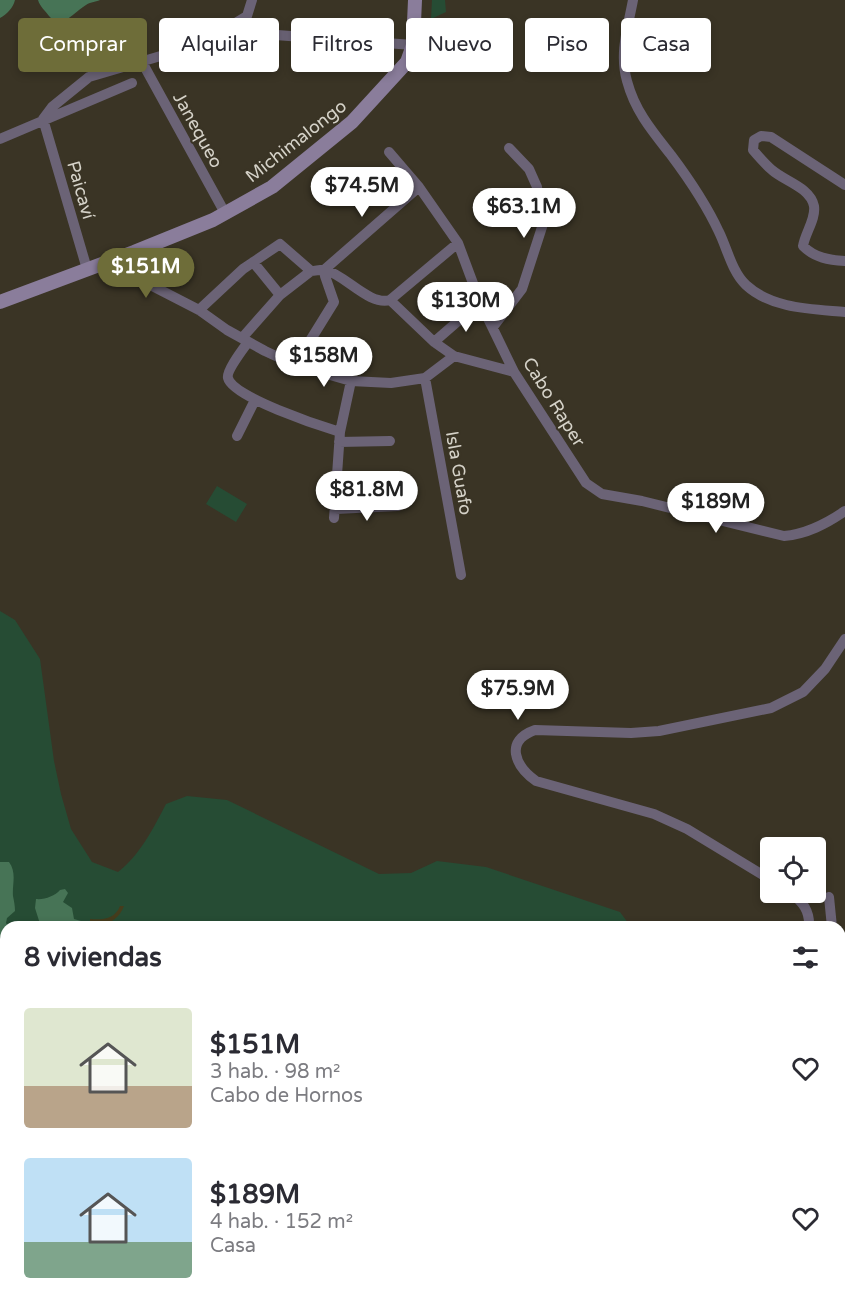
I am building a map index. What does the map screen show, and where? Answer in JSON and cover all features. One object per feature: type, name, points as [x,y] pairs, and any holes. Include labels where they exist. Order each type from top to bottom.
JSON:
[{"type":"main road","name":"Michimalongo","points":[[414,18],[415,0]]},
{"type":"main road","name":"Michimalongo","points":[[0,302],[113,260],[225,213],[272,187],[352,122],[406,63]]},
{"type":"street","points":[[243,18],[247,16],[252,0]]},
{"type":"street","points":[[633,0],[623,58],[626,80],[636,108],[649,129],[694,187],[744,284],[769,299],[788,306],[845,312]]},
{"type":"street","points":[[279,35],[406,44]]},
{"type":"street","name":"Janequeo","points":[[147,71],[225,213]]},
{"type":"street","points":[[43,120],[52,107],[89,77],[107,72]]},
{"type":"street","points":[[0,139],[132,83]]},
{"type":"street","name":"Paicaví","points":[[43,120],[87,270]]},
{"type":"street","points":[[845,185],[771,137],[761,136],[754,140],[753,150],[773,172],[808,194],[814,206],[803,246],[819,257],[845,261]]},
{"type":"street","points":[[493,327],[522,290],[543,224],[537,187],[529,169],[509,148]]},
{"type":"street","name":"Cabo Raper","points":[[389,152],[418,187],[458,243],[480,302],[514,372],[586,483],[602,494],[642,501],[784,536],[801,534],[831,521],[845,511]]},
{"type":"street","points":[[324,270],[418,187]]},
{"type":"street","points":[[199,310],[253,262],[280,243],[311,271]]},
{"type":"street","points":[[390,441],[339,437],[255,400],[232,385],[227,373],[245,340],[280,295],[311,271],[324,270],[353,284],[377,301],[384,302],[390,300],[458,243]]},
{"type":"street","points":[[113,260],[120,268],[199,310],[245,340],[295,365],[351,381],[391,383],[425,378],[454,356]]},
{"type":"street","points":[[253,262],[280,295]]},
{"type":"street","points":[[295,365],[334,302],[324,270]]},
{"type":"street","points":[[390,300],[434,342],[454,356],[514,372]]},
{"type":"street","points":[[434,342],[480,302]]},
{"type":"street","name":"Isla Guafo","points":[[425,378],[461,575]]},
{"type":"street","points":[[351,381],[339,437],[335,513],[398,506]]},
{"type":"street","points":[[237,436],[255,400]]},
{"type":"street","points":[[760,873],[673,821],[536,781],[521,768],[516,757],[517,744],[524,734],[535,730],[620,733],[659,731],[771,708],[803,692],[825,669],[845,639]]},
{"type":"street","points":[[829,897],[831,921]]},
{"type":"street","points":[[802,903],[807,908],[809,921]]},
{"type":"green space","points":[[0,0],[15,0],[13,6],[0,18]]},
{"type":"green space","points":[[38,0],[100,0],[88,4],[69,18],[52,18],[41,7]]},
{"type":"green space","points":[[432,0],[445,0],[446,12],[431,18]]},
{"type":"green space","points":[[217,486],[247,504],[236,522],[206,504]]},
{"type":"green space","points":[[0,611],[15,620],[40,659],[54,761],[61,794],[71,829],[92,862],[118,872],[139,850],[166,804],[187,796],[227,800],[379,874],[411,873],[437,861],[486,867],[620,912],[627,921],[0,921]]},
{"type":"green space","points":[[0,862],[9,862],[13,870],[15,911],[6,921],[0,921]]},
{"type":"green space","points":[[65,889],[68,893],[63,902],[72,908],[74,919],[81,921],[39,921],[35,908],[36,899],[49,897]]},
{"type":"sand","points":[[120,906],[124,906],[112,921],[90,921],[90,919],[104,919],[112,916]]}]
